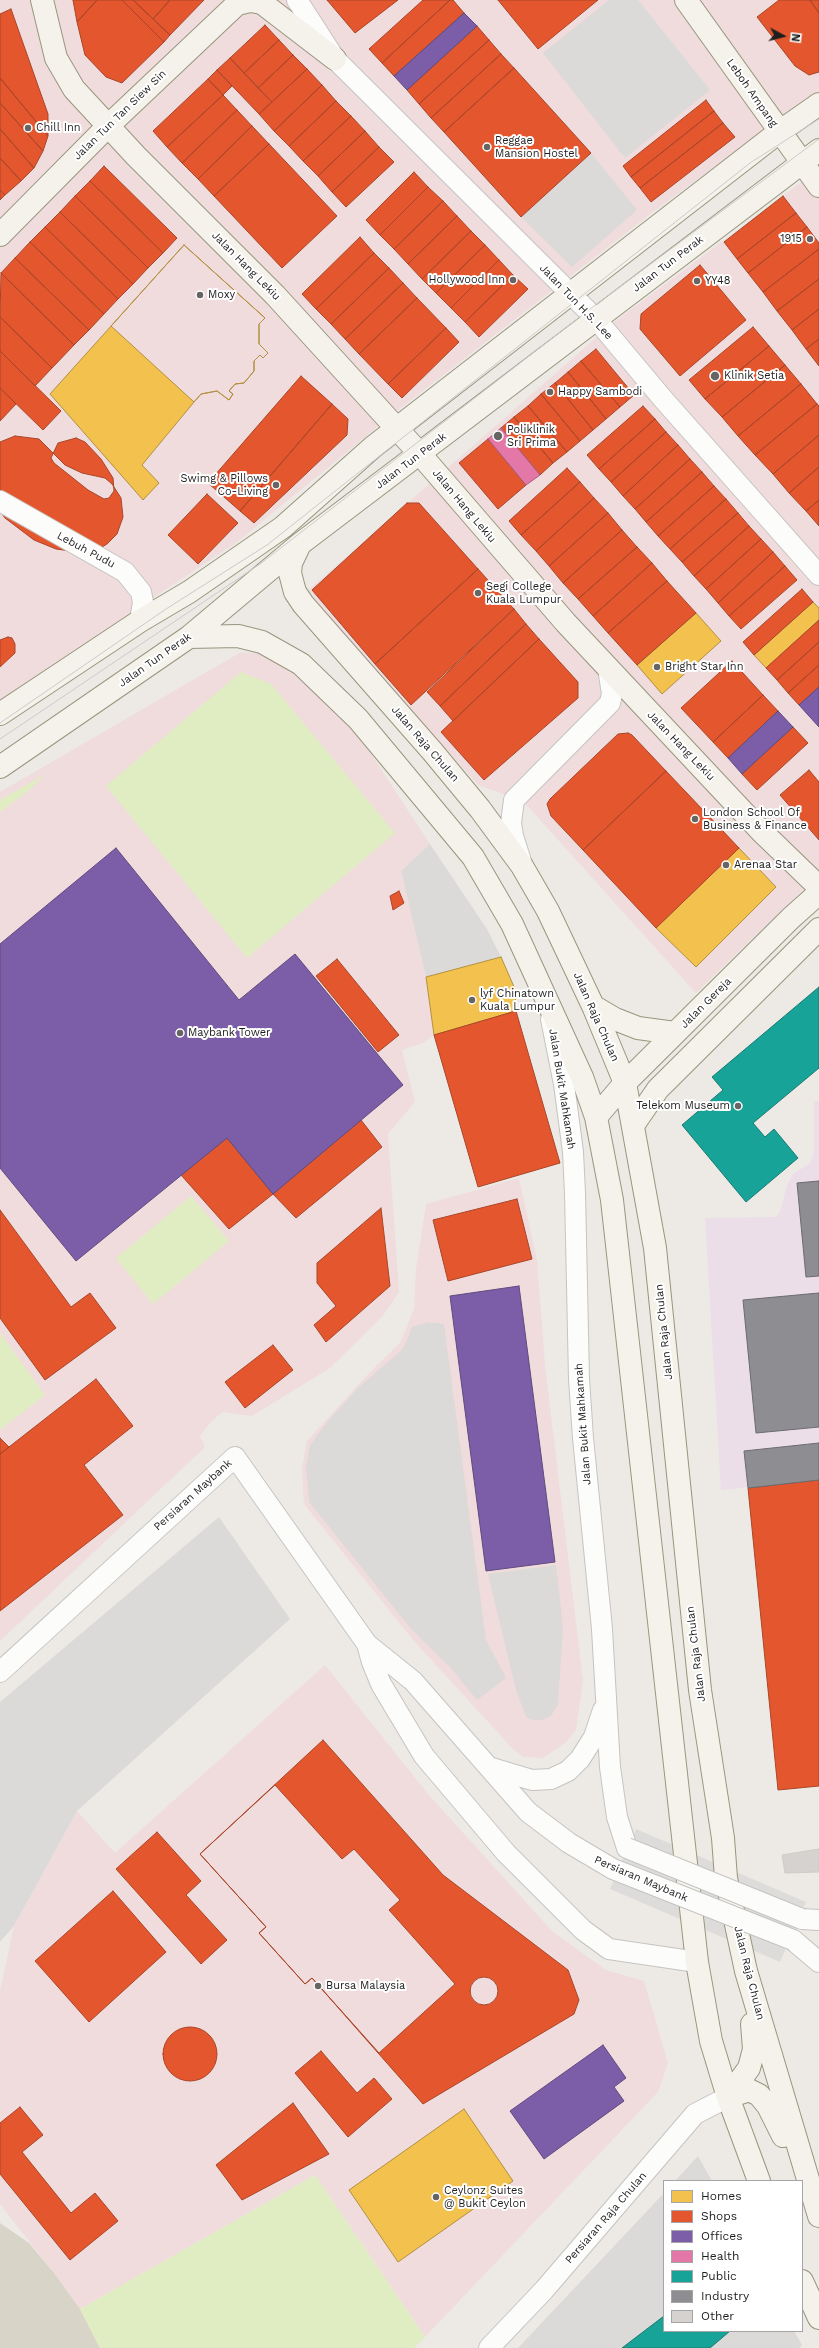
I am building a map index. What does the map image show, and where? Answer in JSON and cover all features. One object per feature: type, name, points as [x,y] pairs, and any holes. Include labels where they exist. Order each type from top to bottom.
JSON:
[{"type":"main road","name":"Jalan Hang Lekiu","points":[[42,0],[56,58],[74,89],[108,126],[275,295],[420,454],[533,587],[761,831],[819,887]]},
{"type":"main road","name":"Leboh Ampang","points":[[686,0],[801,163],[819,186]]},
{"type":"main road","name":"Jalan Tun Tan Siew Sin","points":[[0,234],[108,126],[237,4],[245,1]]},
{"type":"main road","name":"Jalan Tun H.S. Lee","points":[[245,1],[262,3],[335,59]]},
{"type":"main road","points":[[0,714],[140,621],[189,592],[283,527],[373,447],[397,428],[779,132],[819,104]]},
{"type":"main road","name":"Jalan Tun Perak","points":[[0,767],[189,637],[300,544],[819,150]]},
{"type":"main road","name":"Jalan Raja Chulan","points":[[300,544],[291,563],[290,574],[293,587],[303,604],[432,751],[480,809],[522,866],[548,911],[593,1006],[625,1084],[634,1124],[655,1248],[700,1690],[722,1838],[726,1878],[746,1970],[816,2207]]},
{"type":"main road","points":[[189,637],[238,636],[262,642],[300,664],[358,719],[473,857],[512,924],[582,1077],[596,1117],[612,1200],[698,1962],[711,2041],[728,2097],[759,2180]]},
{"type":"main road","name":"Jalan Gereja","points":[[596,1117],[625,1084],[675,1033],[791,918],[819,893]]},
{"type":"main road","points":[[634,1124],[658,1089],[819,929]]},
{"type":"main road","points":[[593,1006],[615,1019],[638,1028],[675,1033]]},
{"type":"main road","points":[[728,2097],[749,2068],[754,2049],[746,1970]]},
{"type":"main road","points":[[728,2097],[749,2090],[759,2095],[768,2106],[816,2207]]},
{"type":"main road","points":[[803,2284],[819,2318]]},
{"type":"street","name":"Jalan Tun H.S. Lee","points":[[297,0],[335,59],[596,319],[663,399],[819,575]]},
{"type":"street","name":"Lebuh Pudu","points":[[0,501],[12,506],[72,543],[117,566],[125,572],[140,592],[143,602],[140,621]]},
{"type":"street","points":[[522,866],[513,836],[511,813],[514,800],[610,703],[612,694],[608,668]]},
{"type":"street","name":"Jalan Bukit Mahkamah","points":[[548,1000],[564,1084],[573,1152],[579,1380],[607,1690],[613,1793],[617,1817],[627,1848],[811,1920]]},
{"type":"street","name":"Persiaran Maybank","points":[[0,1672],[235,1457],[367,1644],[381,1684],[424,1756],[506,1854],[583,1930],[609,1949],[698,1962]]},
{"type":"street","name":"Persiaran Maybank","points":[[367,1644],[414,1681],[453,1728],[492,1768],[528,1812],[569,1843],[594,1859],[614,1869],[793,1940],[819,1962]]},
{"type":"street","points":[[492,1768],[532,1780],[551,1779],[568,1771],[580,1759],[594,1737],[607,1690]]},
{"type":"street","name":"Persiaran Raja Chulan","points":[[489,2348],[554,2279],[695,2114],[728,2097]]},
{"type":"shaded area","points":[[0,0],[819,0],[819,90],[653,212],[397,411],[236,543],[0,699]]},
{"type":"shaded area","points":[[609,0],[638,0],[710,90],[625,158],[543,53]]},
{"type":"shaded area","points":[[591,153],[637,210],[572,267],[521,217]]},
{"type":"shaded area","points":[[819,169],[819,874],[696,993],[524,802],[478,785],[306,592],[613,323]]},
{"type":"shaded area","points":[[241,652],[282,655],[362,740],[430,844],[401,871],[426,977],[434,1035],[423,1043],[402,1050],[415,1102],[388,1134],[399,1292],[382,1317],[330,1368],[252,1416],[222,1412],[209,1424],[200,1436],[205,1447],[0,1641],[0,792]]},
{"type":"shaded area","points":[[430,844],[487,929],[501,957],[426,977],[401,871]]},
{"type":"shaded area","points":[[814,1101],[819,1101],[819,1480],[721,1490],[705,1218],[776,1217],[780,1212],[787,1185],[793,1174],[810,1163],[814,1152]]},
{"type":"shaded area","points":[[519,1178],[537,1260],[545,1365],[583,1681],[576,1730],[565,1743],[543,1758],[523,1757],[513,1749],[413,1640],[304,1504],[302,1468],[307,1441],[370,1372],[400,1343],[414,1309],[416,1269],[426,1204]]},
{"type":"shaded area","points":[[428,1322],[444,1324],[486,1640],[506,1678],[477,1700],[450,1667],[411,1629],[309,1502],[306,1467],[310,1445],[328,1421],[358,1388],[403,1349],[412,1327]]},
{"type":"shaded area","points":[[219,1517],[290,1619],[77,1811],[14,1926],[0,1942],[0,1702]]},
{"type":"shaded area","points":[[556,1565],[563,1627],[558,1704],[551,1716],[542,1720],[533,1720],[526,1717],[516,1690],[488,1574]]},
{"type":"shaded area","name":"Bursa Malaysia","points":[[325,1665],[428,1794],[552,1931],[606,1970],[644,1981],[668,2063],[658,2092],[425,2337],[315,2175],[80,2309],[0,2204],[0,1991],[14,1926],[77,1811],[115,1853]]},
{"type":"shaded area","points":[[698,2156],[711,2180],[676,2180]]},
{"type":"shaded area","points":[[663,2194],[663,2332],[795,2332],[802,2345],[799,2348],[518,2348]]},
{"type":"shaded area","points":[[0,2223],[29,2243],[54,2273],[80,2309],[100,2348],[0,2348]]},
{"type":"green space","points":[[241,672],[271,684],[395,833],[247,958],[106,786]]},
{"type":"green space","points":[[46,774],[28,791],[0,812],[0,800]]},
{"type":"green space","points":[[191,1196],[229,1241],[153,1304],[116,1258]]},
{"type":"green space","points":[[0,1333],[45,1395],[0,1430]]},
{"type":"green space","points":[[315,2175],[425,2337],[414,2348],[100,2348],[80,2309]]},
{"type":"pier","points":[[636,1829],[806,1902],[780,1962],[610,1889]]},
{"type":"building: Homes","points":[[184,245],[265,318],[259,324],[259,344],[268,353],[263,358],[260,355],[254,361],[254,371],[244,383],[235,384],[229,391],[233,394],[229,400],[217,391],[201,394],[194,402],[111,326]]},
{"type":"building: Homes","points":[[184,245],[265,318],[259,324],[259,344],[268,353],[263,358],[260,355],[254,361],[254,371],[244,383],[235,384],[229,391],[233,394],[229,400],[217,391],[201,394],[194,402],[142,465],[159,483],[143,500],[50,394]]},
{"type":"building: Homes","points":[[813,602],[819,608],[819,620],[766,668],[754,655]]},
{"type":"building: Homes","points":[[696,613],[721,641],[662,694],[637,665]]},
{"type":"building: Homes","points":[[739,848],[776,887],[696,967],[656,928]]},
{"type":"building: Homes","name":"lyf Chinatown Kuala Lumpur","points":[[501,957],[515,989],[516,1011],[434,1035],[426,977]]},
{"type":"building: Homes","points":[[464,2109],[513,2181],[398,2262],[349,2190]]},
{"type":"building: Shops","points":[[73,0],[97,0],[77,22]]},
{"type":"building: Shops","points":[[97,0],[122,0],[164,42],[122,83],[106,77],[85,55],[77,22]]},
{"type":"building: Shops","points":[[122,0],[133,0],[170,35],[164,42]]},
{"type":"building: Shops","points":[[133,0],[170,0],[153,19]]},
{"type":"building: Shops","points":[[170,0],[204,0],[170,35],[153,19]]},
{"type":"building: Shops","points":[[327,0],[398,0],[355,33]]},
{"type":"building: Shops","points":[[423,0],[450,0],[382,63],[369,49]]},
{"type":"building: Shops","points":[[450,0],[453,0],[464,13],[394,76],[382,63]]},
{"type":"building: Shops","points":[[498,0],[598,0],[538,49]]},
{"type":"building: Shops","points":[[779,0],[810,0],[819,13],[819,72],[809,75],[795,66],[757,17]]},
{"type":"building: Shops","points":[[810,0],[819,0],[819,13]]},
{"type":"building: Shops","points":[[11,9],[48,114],[48,136],[0,78],[0,14]]},
{"type":"building: Shops","points":[[265,25],[279,40],[244,73],[230,58]]},
{"type":"building: Shops","points":[[477,26],[489,40],[419,104],[407,90]]},
{"type":"building: Shops","points":[[279,40],[293,55],[258,88],[244,73]]},
{"type":"building: Shops","points":[[489,40],[501,54],[431,118],[419,104]]},
{"type":"building: Shops","points":[[501,54],[514,68],[444,132],[431,118]]},
{"type":"building: Shops","points":[[293,55],[307,69],[272,102],[258,88]]},
{"type":"building: Shops","points":[[230,58],[272,102],[259,114],[217,70]]},
{"type":"building: Shops","points":[[514,68],[591,153],[521,217],[444,132]]},
{"type":"building: Shops","points":[[307,69],[322,85],[274,131],[259,114]]},
{"type":"building: Shops","points":[[217,70],[232,86],[223,95],[208,79]]},
{"type":"building: Shops","points":[[0,78],[48,136],[43,151],[0,103]]},
{"type":"building: Shops","points":[[208,79],[223,95],[167,147],[153,131]]},
{"type":"building: Shops","points":[[322,85],[336,101],[289,146],[274,131]]},
{"type":"building: Shops","points":[[223,95],[237,110],[182,163],[167,147]]},
{"type":"building: Shops","points":[[706,100],[714,111],[631,177],[623,166]]},
{"type":"building: Shops","points":[[336,101],[351,116],[303,161],[289,146]]},
{"type":"building: Shops","points":[[0,103],[43,151],[34,168],[0,129]]},
{"type":"building: Shops","points":[[237,110],[252,126],[198,179],[182,163]]},
{"type":"building: Shops","points":[[714,111],[723,123],[640,188],[631,177]]},
{"type":"building: Shops","points":[[351,116],[365,131],[318,176],[303,161]]},
{"type":"building: Shops","points":[[723,123],[735,137],[651,202],[640,188]]},
{"type":"building: Shops","points":[[252,126],[269,144],[214,196],[198,179]]},
{"type":"building: Shops","points":[[0,129],[34,168],[21,181],[0,158]]},
{"type":"building: Shops","points":[[365,131],[379,147],[332,192],[318,176]]},
{"type":"building: Shops","points":[[269,144],[337,216],[282,268],[214,196]]},
{"type":"building: Shops","points":[[379,147],[394,162],[346,207],[332,192]]},
{"type":"building: Shops","points":[[0,158],[21,181],[5,195],[0,190]]},
{"type":"building: Shops","points":[[104,166],[177,238],[163,253],[90,181]]},
{"type":"building: Shops","points":[[414,172],[428,187],[380,235],[366,220]]},
{"type":"building: Shops","points":[[90,181],[163,253],[148,268],[75,196]]},
{"type":"building: Shops","points":[[428,187],[443,201],[394,249],[380,235]]},
{"type":"building: Shops","points":[[0,190],[5,195],[0,200]]},
{"type":"building: Shops","points":[[75,196],[148,268],[133,284],[60,212]]},
{"type":"building: Shops","points":[[783,196],[796,213],[737,259],[724,242]]},
{"type":"building: Shops","points":[[443,201],[457,216],[408,264],[394,249]]},
{"type":"building: Shops","points":[[60,212],[133,284],[118,299],[45,227]]},
{"type":"building: Shops","points":[[796,213],[807,227],[748,273],[737,259]]},
{"type":"building: Shops","points":[[457,216],[471,231],[422,279],[408,264]]},
{"type":"building: Shops","points":[[45,227],[118,299],[104,314],[30,242]]},
{"type":"building: Shops","points":[[807,227],[819,243],[819,249],[763,292],[748,273]]},
{"type":"building: Shops","points":[[471,231],[485,245],[436,293],[422,279]]},
{"type":"building: Shops","points":[[360,237],[374,253],[316,309],[302,294]]},
{"type":"building: Shops","points":[[30,242],[104,314],[89,330],[15,258]]},
{"type":"building: Shops","points":[[485,245],[499,260],[451,308],[436,293]]},
{"type":"building: Shops","points":[[819,249],[819,279],[777,311],[763,292]]},
{"type":"building: Shops","points":[[374,253],[389,268],[331,324],[316,309]]},
{"type":"building: Shops","points":[[15,258],[89,330],[74,345],[1,273]]},
{"type":"building: Shops","points":[[499,260],[513,275],[465,322],[451,308]]},
{"type":"building: Shops","points":[[700,265],[746,320],[680,376],[640,329],[641,314]]},
{"type":"building: Shops","points":[[389,268],[403,283],[345,339],[331,324]]},
{"type":"building: Shops","points":[[1,273],[74,345],[52,368],[0,317]]},
{"type":"building: Shops","points":[[513,275],[528,289],[479,337],[465,322]]},
{"type":"building: Shops","points":[[819,279],[819,309],[792,330],[777,311]]},
{"type":"building: Shops","points":[[403,283],[417,298],[359,354],[345,339]]},
{"type":"building: Shops","points":[[417,298],[446,328],[388,384],[359,354]]},
{"type":"building: Shops","points":[[819,309],[819,339],[806,349],[792,330]]},
{"type":"building: Shops","points":[[0,317],[52,368],[35,386],[0,351]]},
{"type":"building: Shops","points":[[753,327],[769,346],[705,399],[689,380]]},
{"type":"building: Shops","points":[[446,328],[459,342],[402,398],[388,384]]},
{"type":"building: Shops","points":[[819,339],[819,366],[806,349]]},
{"type":"building: Shops","points":[[769,346],[785,365],[722,417],[705,399]]},
{"type":"building: Shops","points":[[596,349],[634,395],[620,407],[581,361]]},
{"type":"building: Shops","points":[[0,351],[61,411],[43,430],[0,388]]},
{"type":"building: Shops","points":[[581,361],[620,407],[606,419],[568,372]]},
{"type":"building: Shops","points":[[785,365],[801,384],[738,436],[722,417]]},
{"type":"building: Shops","points":[[568,372],[606,419],[593,430],[555,383]]},
{"type":"building: Shops","points":[[301,376],[332,404],[240,511],[208,483]]},
{"type":"building: Shops","points":[[555,383],[593,430],[580,441],[541,394]]},
{"type":"building: Shops","points":[[801,384],[817,404],[755,455],[738,436]]},
{"type":"building: Shops","points":[[0,388],[16,404],[0,421]]},
{"type":"building: Shops","points":[[541,394],[580,441],[567,452],[528,406]]},
{"type":"building: Shops","points":[[332,404],[348,419],[347,435],[254,523],[240,511]]},
{"type":"building: Shops","points":[[817,404],[819,406],[819,435],[773,474],[755,455]]},
{"type":"building: Shops","points":[[528,406],[567,452],[553,463],[514,417]]},
{"type":"building: Shops","points":[[643,406],[655,419],[599,469],[587,455]]},
{"type":"building: Shops","points":[[514,417],[553,463],[540,475],[501,428]]},
{"type":"building: Shops","points":[[655,419],[666,432],[611,482],[599,469]]},
{"type":"building: Shops","points":[[666,432],[678,445],[623,496],[611,482]]},
{"type":"building: Shops","points":[[819,435],[819,467],[789,493],[773,474]]},
{"type":"building: Shops","points":[[15,436],[39,439],[65,465],[82,473],[105,478],[112,484],[121,498],[123,517],[117,534],[107,544],[102,547],[71,551],[56,549],[34,540],[5,518],[0,511],[0,442]]},
{"type":"building: Shops","points":[[76,438],[85,442],[101,459],[113,478],[114,491],[109,498],[104,499],[88,490],[54,463],[51,458],[58,443]]},
{"type":"building: Shops","points":[[488,439],[526,485],[498,509],[459,463]]},
{"type":"building: Shops","points":[[678,445],[690,459],[635,509],[623,496]]},
{"type":"building: Shops","points":[[690,459],[702,472],[646,522],[635,509]]},
{"type":"building: Shops","points":[[819,467],[819,500],[806,511],[789,493]]},
{"type":"building: Shops","points":[[567,468],[580,482],[521,535],[509,521]]},
{"type":"building: Shops","points":[[702,472],[714,486],[658,536],[646,522]]},
{"type":"building: Shops","points":[[580,482],[594,498],[536,551],[521,535]]},
{"type":"building: Shops","points":[[714,486],[726,499],[670,549],[658,536]]},
{"type":"building: Shops","points":[[207,494],[238,523],[198,564],[168,535]]},
{"type":"building: Shops","points":[[594,498],[608,513],[549,566],[536,551]]},
{"type":"building: Shops","points":[[726,499],[738,513],[682,562],[670,549]]},
{"type":"building: Shops","points":[[819,500],[819,526],[806,511]]},
{"type":"building: Shops","points":[[407,503],[419,503],[478,569],[375,664],[312,590]]},
{"type":"building: Shops","points":[[608,513],[622,530],[563,583],[549,566]]},
{"type":"building: Shops","points":[[738,513],[749,526],[694,576],[682,562]]},
{"type":"building: Shops","points":[[749,526],[761,539],[706,589],[694,576]]},
{"type":"building: Shops","points":[[622,530],[637,547],[578,599],[563,583]]},
{"type":"building: Shops","points":[[761,539],[773,552],[718,603],[706,589]]},
{"type":"building: Shops","points":[[637,547],[652,563],[593,616],[578,599]]},
{"type":"building: Shops","points":[[773,552],[785,566],[729,616],[718,603]]},
{"type":"building: Shops","points":[[652,563],[667,581],[608,633],[593,616]]},
{"type":"building: Shops","points":[[785,566],[797,580],[741,629],[729,616]]},
{"type":"building: Shops","points":[[478,569],[514,609],[411,705],[375,664]]},
{"type":"building: Shops","points":[[667,581],[696,613],[637,665],[608,633]]},
{"type":"building: Shops","points":[[802,589],[813,602],[754,655],[743,642]]},
{"type":"building: Shops","points":[[514,609],[526,624],[440,706],[427,692]]},
{"type":"building: Shops","points":[[819,620],[819,642],[777,680],[766,668]]},
{"type":"building: Shops","points":[[526,624],[539,639],[453,721],[440,706]]},
{"type":"building: Shops","points":[[8,637],[12,638],[15,644],[15,653],[0,667],[0,640]]},
{"type":"building: Shops","points":[[539,639],[578,682],[578,698],[484,780],[441,732]]},
{"type":"building: Shops","points":[[819,642],[819,665],[788,693],[777,680]]},
{"type":"building: Shops","points":[[732,661],[763,695],[713,742],[681,708]]},
{"type":"building: Shops","points":[[819,665],[819,687],[799,705],[788,693]]},
{"type":"building: Shops","points":[[763,695],[778,711],[728,758],[713,742]]},
{"type":"building: Shops","points":[[793,727],[808,743],[757,790],[742,774]]},
{"type":"building: Shops","points":[[628,733],[632,735],[666,771],[583,850],[551,816],[547,804],[550,799],[618,734]]},
{"type":"building: Shops","points":[[809,770],[819,782],[819,840],[780,795]]},
{"type":"building: Shops","points":[[666,771],[739,848],[656,928],[583,850]]},
{"type":"building: Shops","points":[[399,891],[404,903],[393,910],[390,896]]},
{"type":"building: Shops","points":[[337,959],[399,1035],[378,1052],[316,976]]},
{"type":"building: Shops","points":[[516,1011],[560,1163],[478,1187],[434,1035]]},
{"type":"building: Shops","points":[[361,1120],[382,1147],[296,1218],[273,1194]]},
{"type":"building: Shops","points":[[227,1138],[273,1194],[229,1229],[181,1175]]},
{"type":"building: Shops","points":[[517,1199],[532,1259],[448,1281],[433,1220]]},
{"type":"building: Shops","points":[[381,1208],[390,1286],[326,1342],[314,1325],[336,1306],[317,1283],[317,1263]]},
{"type":"building: Shops","points":[[0,1210],[71,1307],[90,1293],[116,1328],[45,1380],[0,1318]]},
{"type":"building: Shops","points":[[273,1345],[293,1370],[245,1408],[225,1382]]},
{"type":"building: Shops","points":[[96,1379],[133,1426],[84,1465],[123,1515],[0,1611],[0,1454]]},
{"type":"building: Shops","points":[[0,1438],[9,1447],[0,1454]]},
{"type":"building: Shops","points":[[819,1480],[819,1786],[778,1790],[748,1488]]},
{"type":"building: Shops","points":[[323,1740],[443,1875],[568,1970],[579,2000],[574,2014],[423,2104],[312,1978],[305,1984],[259,1933],[266,1927],[200,1854]]},
{"type":"building: Shops","points":[[275,1785],[342,1859],[354,1849],[400,1900],[389,1910],[455,1984],[379,2053],[312,1978],[305,1984],[259,1933],[266,1927],[200,1854]]},
{"type":"building: Shops","points":[[157,1832],[201,1881],[186,1895],[227,1940],[201,1964],[116,1869]]},
{"type":"building: Shops","points":[[113,1891],[166,1952],[89,2022],[35,1961]]},
{"type":"building: Shops","points":[[484,1977],[490,1978],[494,1981],[497,1985],[497,1997],[494,2001],[490,2004],[484,2005],[478,2004],[474,2001],[471,1997],[470,1991],[471,1985],[474,1981],[478,1978]]},
{"type":"building: Shops","points":[[185,2027],[195,2027],[209,2035],[215,2044],[217,2054],[215,2064],[209,2073],[195,2081],[185,2081],[175,2076],[168,2069],[163,2059],[163,2049],[168,2039],[175,2032]]},
{"type":"building: Shops","points":[[321,2051],[357,2093],[374,2078],[392,2099],[348,2137],[295,2073]]},
{"type":"building: Shops","points":[[293,2103],[329,2154],[242,2200],[216,2165]]},
{"type":"building: Shops","points":[[20,2107],[43,2135],[22,2152],[71,2213],[95,2193],[118,2221],[70,2260],[0,2174],[0,2123]]},
{"type":"building: Offices","points":[[464,13],[477,26],[407,90],[394,76]]},
{"type":"building: Offices","points":[[819,687],[819,727],[799,705]]},
{"type":"building: Offices","points":[[778,711],[793,727],[742,774],[728,758]]},
{"type":"building: Offices","name":"Maybank Tower","points":[[116,848],[239,1000],[295,954],[403,1085],[273,1194],[227,1138],[76,1261],[0,1168],[0,944]]},
{"type":"building: Offices","points":[[519,1286],[555,1562],[486,1571],[450,1296]]},
{"type":"building: Offices","points":[[603,2045],[626,2078],[614,2087],[624,2101],[544,2159],[510,2111]]},
{"type":"building: Health","points":[[501,428],[540,475],[526,485],[488,439]]},
{"type":"building: Public","name":"Telekom Museum","points":[[819,987],[819,1068],[753,1123],[765,1137],[774,1129],[798,1158],[746,1202],[682,1125],[723,1090],[712,1077]]},
{"type":"building: Public","points":[[663,2317],[663,2332],[729,2332],[710,2348],[622,2348]]},
{"type":"building: Industry","points":[[819,1181],[819,1276],[806,1277],[797,1183]]},
{"type":"building: Industry","points":[[819,1293],[819,1427],[756,1433],[743,1300]]},
{"type":"building: Industry","points":[[819,1443],[819,1480],[748,1488],[744,1451]]},
{"type":"building: Other","points":[[819,1849],[819,1872],[785,1873],[782,1855]]},
{"type":"tram line","points":[[0,723],[166,609],[267,545],[750,163],[819,119]]},
{"type":"tram line","points":[[0,739],[260,564],[590,309],[819,139]]},
{"type":"place","name":"Chill Inn","points":[[28,128]]},
{"type":"place","name":"Reggae Mansion Hostel","points":[[487,147]]},
{"type":"place","name":"1915","points":[[810,239]]},
{"type":"place","name":"Hollywood Inn","points":[[513,280]]},
{"type":"place","name":"YY48","points":[[697,281]]},
{"type":"place","name":"Moxy","points":[[200,295]]},
{"type":"place","name":"Klinik Setia","points":[[715,376]]},
{"type":"place","name":"Happy Sambodi","points":[[550,392]]},
{"type":"place","name":"Poliklinik Sri Prima","points":[[498,436]]},
{"type":"place","name":"Swimg & Pillows Co-Living","points":[[276,485]]},
{"type":"place","name":"Segi College Kuala Lumpur","points":[[478,593]]},
{"type":"place","name":"Bright Star Inn","points":[[657,667]]},
{"type":"place","name":"London School Of Business & Finance","points":[[695,819]]},
{"type":"place","name":"Arenaa Star","points":[[726,865]]},
{"type":"place","name":"lyf Chinatown Kuala Lumpur","points":[[472,1000]]},
{"type":"place","name":"Maybank Tower","points":[[180,1033]]},
{"type":"place","name":"Telekom Museum","points":[[738,1106]]},
{"type":"place","name":"Bursa Malaysia","points":[[318,1986]]},
{"type":"place","name":"Ceylonz Suites @ Bukit Ceylon","points":[[436,2197]]}]
